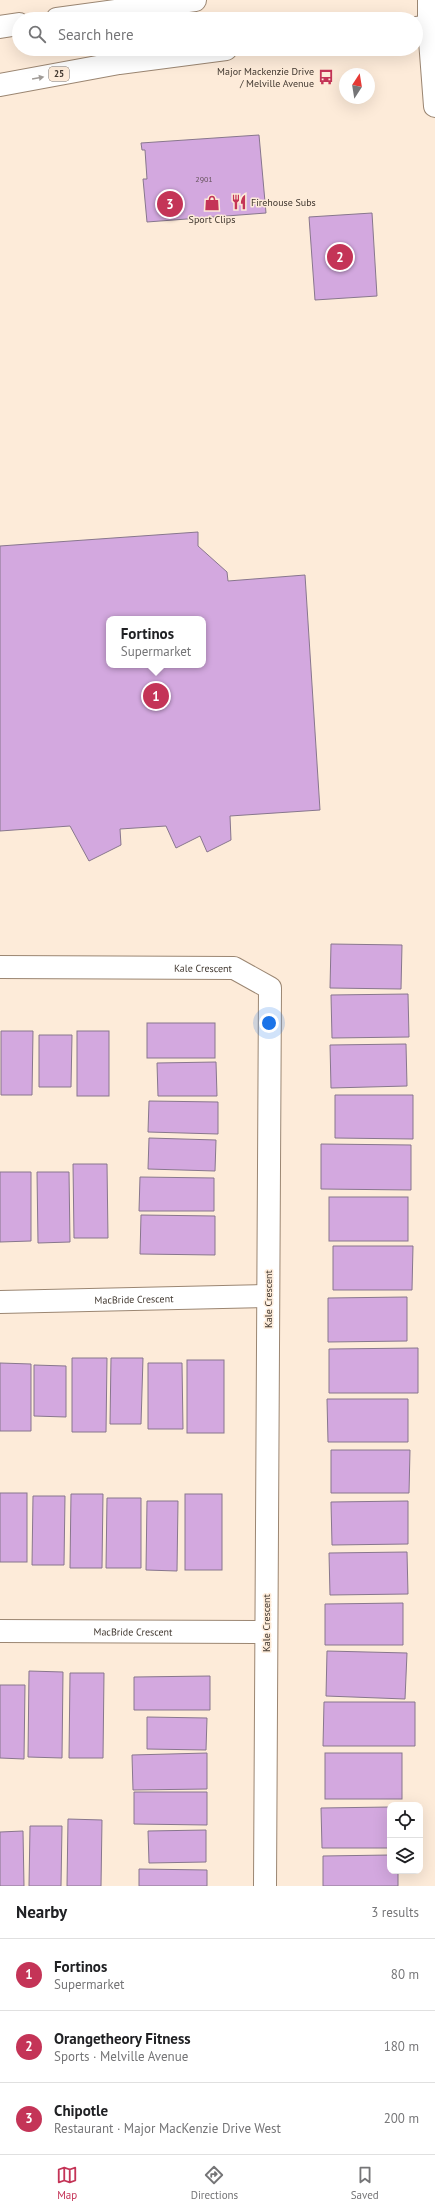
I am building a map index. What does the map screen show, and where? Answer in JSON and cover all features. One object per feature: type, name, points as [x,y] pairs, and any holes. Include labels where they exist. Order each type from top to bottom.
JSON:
[{"type":"street","points":[[108,12],[195,0]]},
{"type":"street","points":[[429,0],[427,27],[435,106]]},
{"type":"street","points":[[0,27],[12,25]]},
{"type":"street","name":"25","points":[[0,85],[119,63],[172,56]]},
{"type":"street","name":"Kale Crescent","points":[[0,966],[234,968],[270,988],[265,1886]]},
{"type":"street","name":"MacBride Crescent","points":[[0,1302],[268,1296]]},
{"type":"street","name":"MacBride Crescent","points":[[0,1631],[266,1632]]},
{"type":"building","points":[[259,135],[266,213],[147,222],[143,179],[147,179],[145,150],[142,150],[141,143]]},
{"type":"building","points":[[372,213],[377,296],[315,300],[309,217]]},
{"type":"building","points":[[198,532],[198,546],[227,572],[228,581],[305,575],[320,810],[230,816],[231,840],[207,852],[200,836],[176,848],[166,826],[120,829],[121,845],[89,861],[70,826],[0,831],[0,546]]},
{"type":"building","points":[[331,944],[402,945],[401,989],[330,988]]},
{"type":"building","points":[[408,994],[409,1037],[332,1038],[331,995]]},
{"type":"building","points":[[147,1023],[215,1023],[215,1058],[147,1058]]},
{"type":"building","points":[[1,1031],[33,1031],[32,1095],[1,1095]]},
{"type":"building","points":[[77,1031],[109,1031],[109,1096],[77,1096]]},
{"type":"building","points":[[39,1035],[72,1035],[71,1087],[39,1087]]},
{"type":"building","points":[[406,1044],[407,1086],[331,1088],[330,1045]]},
{"type":"building","points":[[216,1062],[217,1096],[158,1096],[157,1063]]},
{"type":"building","points":[[335,1095],[413,1095],[413,1139],[335,1138]]},
{"type":"building","points":[[149,1101],[218,1102],[218,1134],[148,1132]]},
{"type":"building","points":[[149,1138],[216,1140],[215,1171],[148,1169]]},
{"type":"building","points":[[321,1144],[411,1145],[411,1190],[321,1189]]},
{"type":"building","points":[[73,1164],[107,1164],[108,1238],[74,1238]]},
{"type":"building","points":[[0,1172],[31,1172],[31,1241],[0,1242]]},
{"type":"building","points":[[37,1172],[69,1172],[70,1242],[38,1243]]},
{"type":"building","points":[[140,1177],[214,1178],[214,1211],[139,1211]]},
{"type":"building","points":[[329,1197],[408,1197],[408,1241],[329,1241]]},
{"type":"building","points":[[141,1215],[215,1216],[215,1255],[140,1254]]},
{"type":"building","points":[[333,1246],[413,1246],[412,1290],[333,1290]]},
{"type":"building","points":[[407,1297],[407,1341],[328,1342],[328,1298]]},
{"type":"building","points":[[418,1348],[418,1393],[329,1393],[329,1349]]},
{"type":"building","points":[[72,1358],[107,1358],[106,1432],[72,1432]]},
{"type":"building","points":[[111,1358],[143,1358],[141,1424],[110,1424]]},
{"type":"building","points":[[187,1360],[224,1360],[224,1433],[187,1433]]},
{"type":"building","points":[[0,1363],[31,1364],[31,1431],[0,1431]]},
{"type":"building","points":[[148,1363],[182,1363],[183,1429],[148,1429]]},
{"type":"building","points":[[34,1365],[66,1366],[66,1417],[34,1416]]},
{"type":"building","points":[[327,1399],[408,1399],[408,1442],[328,1442]]},
{"type":"building","points":[[331,1450],[410,1450],[409,1493],[331,1493]]},
{"type":"building","points":[[0,1493],[27,1493],[27,1562],[0,1562]]},
{"type":"building","points":[[71,1494],[103,1494],[102,1568],[70,1568]]},
{"type":"building","points":[[185,1494],[222,1494],[222,1570],[185,1570]]},
{"type":"building","points":[[33,1496],[65,1496],[64,1565],[32,1565]]},
{"type":"building","points":[[107,1498],[141,1498],[141,1568],[106,1568]]},
{"type":"building","points":[[147,1501],[178,1501],[177,1571],[146,1570]]},
{"type":"building","points":[[408,1501],[408,1544],[332,1545],[331,1502]]},
{"type":"building","points":[[407,1552],[408,1594],[330,1595],[329,1553]]},
{"type":"building","points":[[403,1603],[403,1645],[325,1645],[325,1604]]},
{"type":"building","points":[[327,1651],[407,1653],[405,1699],[326,1696]]},
{"type":"building","points":[[29,1671],[63,1672],[62,1758],[28,1757]]},
{"type":"building","points":[[70,1673],[104,1673],[103,1758],[69,1758]]},
{"type":"building","points":[[210,1676],[210,1710],[134,1710],[134,1677]]},
{"type":"building","points":[[0,1685],[25,1685],[24,1759],[0,1758]]},
{"type":"building","points":[[324,1702],[415,1702],[415,1746],[323,1746]]},
{"type":"building","points":[[147,1717],[207,1718],[206,1750],[147,1749]]},
{"type":"building","points":[[207,1753],[207,1789],[133,1790],[132,1755]]},
{"type":"building","points":[[325,1753],[402,1753],[402,1799],[325,1799]]},
{"type":"building","points":[[134,1792],[207,1792],[207,1825],[134,1824]]},
{"type":"building","points":[[387,1807],[387,1848],[322,1848],[321,1808]]},
{"type":"building","points":[[68,1819],[102,1820],[101,1886],[67,1886]]},
{"type":"building","points":[[30,1826],[62,1826],[61,1886],[29,1886]]},
{"type":"building","points":[[206,1830],[206,1862],[149,1863],[148,1831]]},
{"type":"building","points":[[23,1831],[24,1886],[0,1886],[0,1832]]},
{"type":"building","points":[[387,1855],[387,1874],[398,1874],[398,1886],[323,1886],[323,1856]]},
{"type":"building","points":[[139,1869],[207,1870],[207,1886],[139,1886]]},
{"type":"place","name":"Major Mackenzie Drive / Melville Avenue","points":[[326,77]]},
{"type":"place","name":"Firehouse Subs","points":[[239,202]]},
{"type":"place","name":"Sport Clips","points":[[212,203]]},
{"type":"place","name":"Chipotle","points":[[170,204]]},
{"type":"place","name":"Orangetheory Fitness","points":[[340,257]]},
{"type":"place","name":"Fortinos","points":[[156,696]]}]
